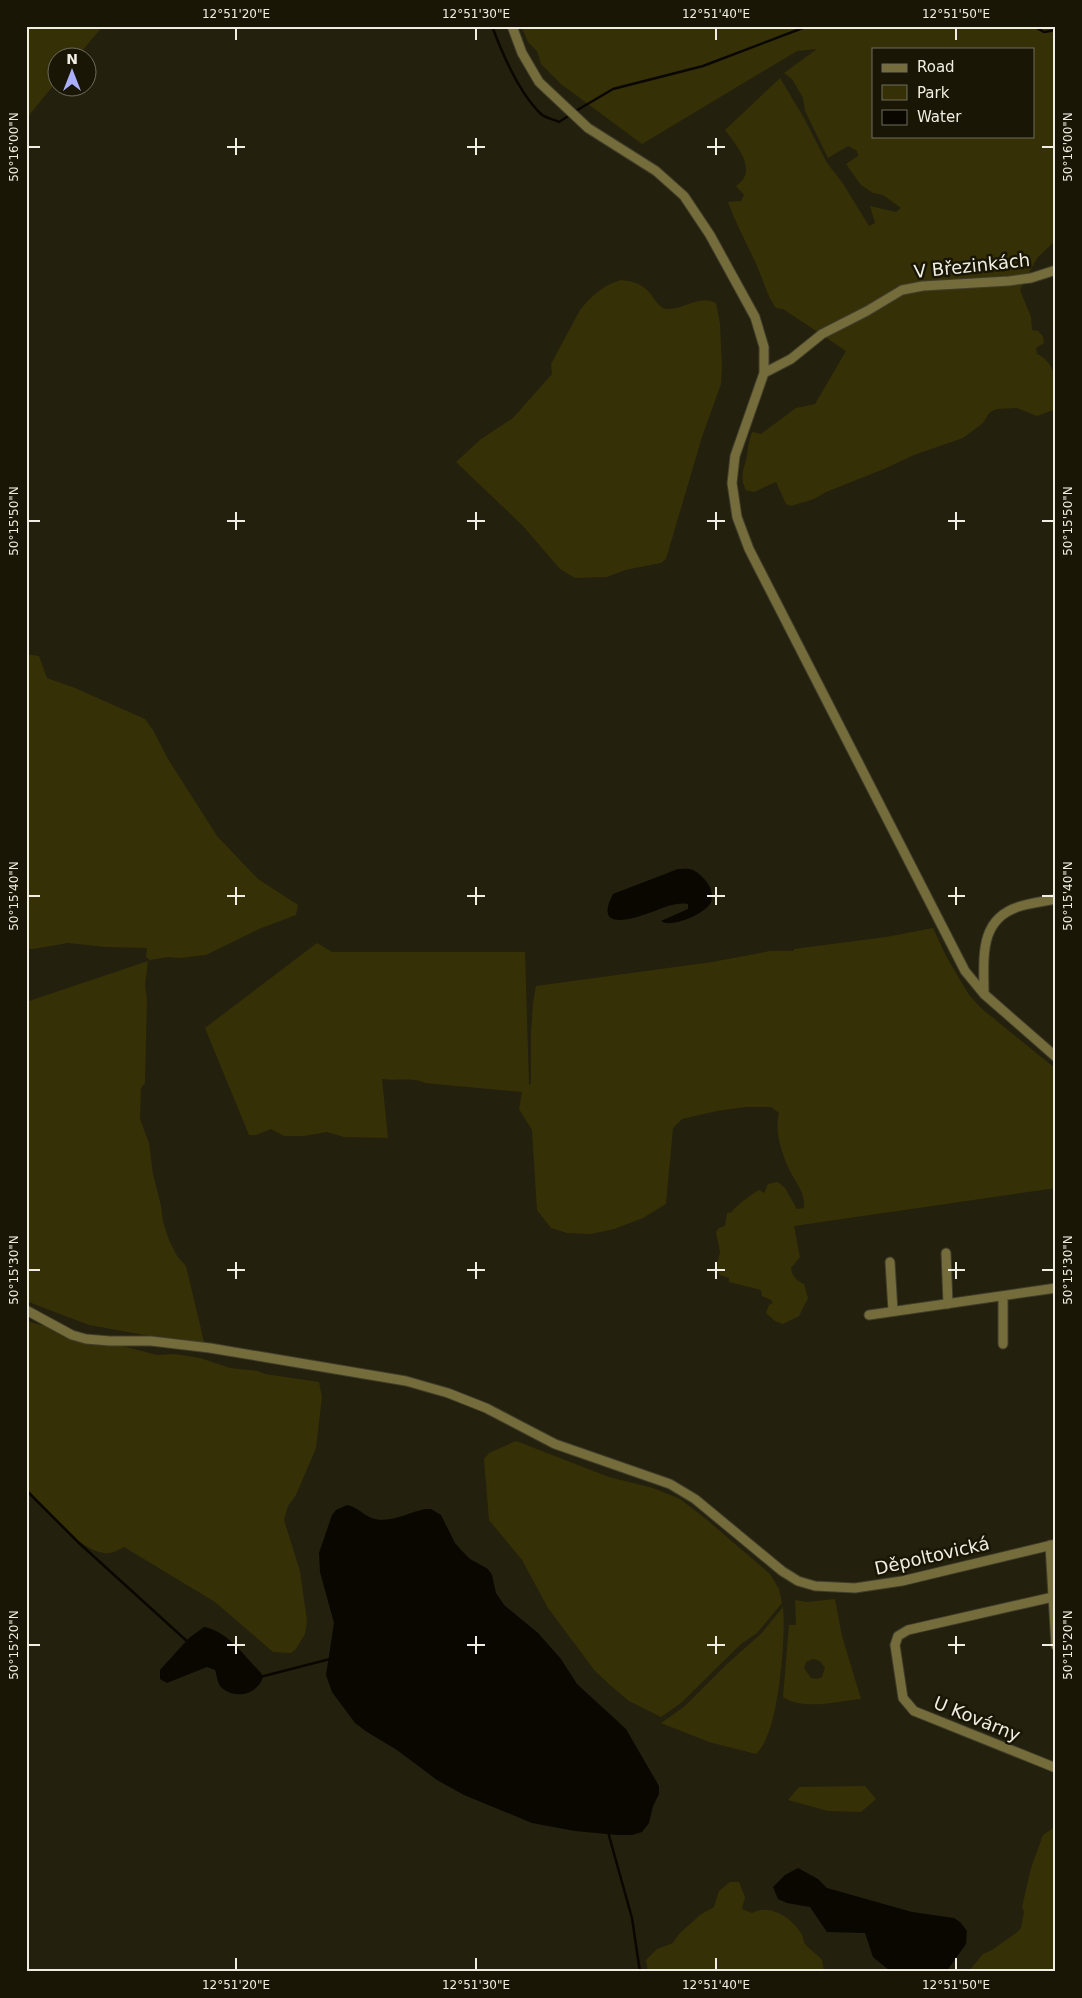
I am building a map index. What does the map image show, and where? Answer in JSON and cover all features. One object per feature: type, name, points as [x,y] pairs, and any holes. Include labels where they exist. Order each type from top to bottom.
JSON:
[{"type":"street","points":[[512,26],[522,54],[539,82],[588,128],[656,172],[684,196],[710,235],[755,318],[764,347],[764,373],[735,456],[732,482],[737,517],[749,549],[965,971],[984,994],[1056,1057]]},
{"type":"street","name":"V Březinkách","points":[[764,373],[791,359],[822,334],[867,311],[902,290],[923,286],[1009,281],[1030,278],[1056,270]]},
{"type":"street","points":[[984,994],[985,942],[991,928],[1002,916],[1020,906],[1056,899]]},
{"type":"street","points":[[946,1253],[948,1304]]},
{"type":"street","points":[[890,1262],[893,1311]]},
{"type":"street","points":[[869,1315],[1056,1288]]},
{"type":"street","points":[[1003,1296],[1003,1344]]},
{"type":"street","name":"Děpoltovická","points":[[26,1310],[72,1334],[86,1339],[151,1341],[210,1348],[406,1381],[448,1393],[486,1408],[555,1444],[670,1484],[694,1499],[782,1571],[798,1581],[814,1586],[834,1589],[855,1588],[902,1581],[1053,1544]]},
{"type":"street","points":[[1053,1544],[1053,1597],[1056,1646]]},
{"type":"street","name":"U Kovárny","points":[[1053,1597],[908,1630],[898,1636],[895,1645],[903,1698],[914,1711],[1056,1768]]},
{"type":"green space","points":[[26,26],[103,26],[85,48],[48,48],[48,92],[26,119]]},
{"type":"green space","points":[[521,26],[1056,26],[1056,240],[1037,258],[1020,290],[1031,317],[1032,330],[1038,331],[1043,336],[1044,343],[1036,348],[1037,354],[1044,358],[1053,371],[1056,385],[1056,409],[1037,416],[1017,408],[997,409],[990,412],[983,423],[963,438],[914,455],[826,492],[814,499],[791,506],[786,504],[776,482],[754,492],[746,490],[743,473],[752,432],[761,434],[796,408],[815,404],[846,351],[783,309],[776,308],[771,300],[728,202],[741,201],[744,195],[736,186],[743,180],[746,166],[740,151],[725,130],[780,78],[804,118],[827,163],[842,182],[869,226],[875,223],[870,206],[896,212],[901,208],[883,195],[873,193],[861,185],[846,164],[858,156],[857,151],[848,146],[828,158],[805,111],[803,98],[792,79],[784,73],[817,49],[797,51],[642,144],[561,84],[541,64],[537,51],[528,42]]},
{"type":"green space","points":[[621,280],[641,286],[649,292],[660,306],[666,309],[673,309],[704,300],[716,303],[720,324],[721,384],[702,437],[666,559],[661,563],[625,570],[607,577],[575,578],[560,569],[523,526],[456,462],[481,439],[513,418],[552,374],[551,364],[580,310],[598,292]]},
{"type":"green space","points":[[26,654],[39,656],[47,678],[75,688],[145,719],[217,836],[258,879],[298,905],[296,915],[259,929],[206,955],[150,960],[146,957],[147,948],[106,947],[68,943],[26,949]]},
{"type":"green space","points":[[933,928],[946,956],[969,995],[982,1009],[1056,1069],[1056,1188],[794,1226],[800,1257],[791,1268],[795,1278],[804,1284],[808,1298],[799,1316],[783,1324],[775,1321],[766,1313],[769,1305],[773,1303],[762,1296],[761,1290],[729,1282],[729,1278],[720,1275],[716,1268],[720,1252],[716,1232],[719,1228],[725,1226],[727,1213],[732,1212],[740,1203],[753,1194],[759,1190],[764,1193],[768,1184],[778,1182],[785,1188],[797,1209],[804,1208],[802,1194],[788,1166],[778,1136],[779,1113],[771,1107],[746,1107],[682,1119],[673,1128],[666,1204],[643,1218],[614,1229],[591,1234],[567,1233],[551,1228],[537,1210],[532,1130],[519,1109],[522,1092],[410,1080],[382,1079],[388,1138],[344,1137],[327,1132],[304,1136],[284,1136],[271,1129],[256,1135],[249,1135],[205,1028],[317,943],[332,952],[525,952],[529,1085],[531,1084],[531,1033],[536,986],[712,962],[770,951],[794,951],[794,949],[886,937]]},
{"type":"green space","points":[[148,961],[145,985],[147,999],[145,1083],[141,1088],[140,1119],[149,1143],[163,1222],[177,1256],[186,1266],[205,1346],[89,1325],[26,1301],[26,1002]]},
{"type":"green space","points":[[26,1321],[157,1355],[175,1354],[200,1358],[230,1368],[319,1382],[322,1397],[316,1448],[296,1495],[288,1506],[284,1520],[300,1571],[307,1621],[305,1634],[296,1649],[291,1653],[273,1652],[215,1602],[124,1547],[109,1553],[99,1552],[88,1547],[64,1528],[26,1487]]},
{"type":"green space","points":[[516,1441],[609,1477],[653,1488],[680,1499],[770,1574],[779,1589],[782,1603],[757,1633],[741,1644],[681,1703],[661,1717],[629,1701],[595,1671],[548,1608],[522,1560],[489,1520],[484,1459],[489,1453]]},
{"type":"green space","points":[[835,1599],[842,1636],[861,1699],[832,1703],[801,1704],[783,1697],[789,1625],[796,1625],[795,1600],[807,1602]],"holes":[[[813,1659],[820,1661],[825,1668],[822,1677],[817,1679],[811,1678],[804,1668],[806,1662]]]},
{"type":"green space","points":[[783,1607],[782,1656],[778,1695],[770,1729],[763,1745],[756,1754],[709,1742],[661,1723],[685,1706],[728,1663],[761,1634]]},
{"type":"green space","points":[[865,1786],[876,1799],[861,1812],[828,1811],[788,1800],[799,1787]]},
{"type":"green space","points":[[1056,1826],[1056,1972],[968,1972],[983,1954],[992,1950],[1021,1928],[1024,1912],[1022,1907],[1031,1868],[1043,1835]]},
{"type":"green space","points":[[730,1882],[739,1882],[745,1897],[742,1909],[752,1913],[759,1910],[772,1911],[779,1913],[792,1922],[801,1933],[805,1944],[822,1960],[824,1972],[648,1972],[646,1960],[657,1949],[673,1943],[679,1934],[700,1915],[714,1907],[719,1891]]},
{"type":"water","points":[[678,869],[693,870],[708,883],[712,897],[711,902],[703,911],[688,919],[672,923],[661,921],[688,909],[688,904],[671,905],[625,920],[615,920],[609,916],[608,908],[613,894]]},
{"type":"water","points":[[347,1505],[371,1518],[381,1520],[425,1509],[431,1509],[441,1515],[455,1543],[470,1559],[488,1569],[492,1575],[496,1593],[504,1605],[538,1633],[561,1659],[577,1684],[626,1729],[659,1786],[659,1794],[653,1806],[649,1823],[642,1832],[632,1835],[617,1835],[575,1831],[532,1823],[464,1795],[437,1780],[397,1750],[355,1723],[332,1692],[326,1675],[334,1623],[320,1572],[319,1553],[332,1515],[336,1510]]},
{"type":"water","points":[[204,1627],[213,1629],[228,1639],[261,1673],[263,1677],[256,1688],[240,1694],[228,1692],[219,1684],[215,1670],[207,1667],[167,1683],[160,1679],[160,1670],[189,1638]]},
{"type":"water","points":[[798,1868],[818,1879],[827,1888],[912,1912],[954,1918],[967,1931],[966,1944],[946,1972],[890,1971],[873,1957],[865,1933],[827,1932],[810,1907],[787,1903],[778,1899],[773,1887],[785,1875]]},
{"type":"waterway","points":[[492,26],[512,73],[533,106],[543,115],[559,122],[570,115]]},
{"type":"waterway","points":[[574,112],[613,89],[703,66],[808,26]]},
{"type":"waterway","points":[[1033,26],[1044,32],[1056,30]]},
{"type":"waterway","points":[[26,1490],[79,1543],[189,1643]]},
{"type":"waterway","points":[[260,1677],[330,1659]]},
{"type":"waterway","points":[[608,1832],[632,1918],[640,1972]]}]
